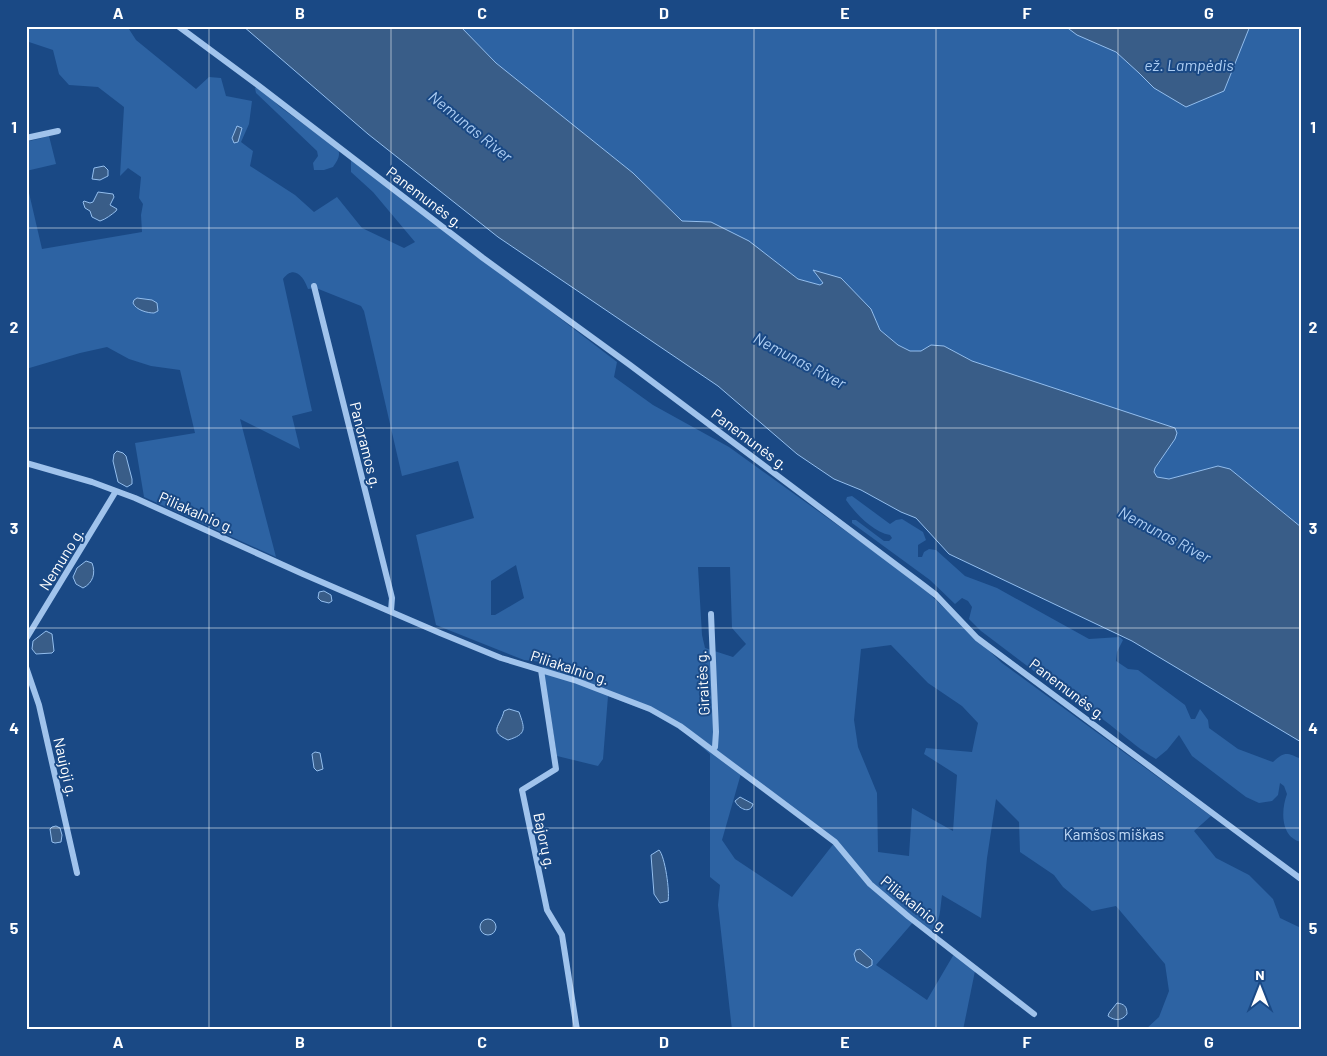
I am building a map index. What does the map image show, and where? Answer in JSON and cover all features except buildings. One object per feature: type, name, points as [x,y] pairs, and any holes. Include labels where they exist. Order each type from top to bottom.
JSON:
[{"type":"street","name":"Panemunės g.","points":[[178,26],[484,258],[924,585],[978,638],[1301,878]]},
{"type":"street","points":[[26,138],[58,131]]},
{"type":"street","name":"Panoramos g.","points":[[314,286],[392,598],[391,611]]},
{"type":"street","name":"Piliakalnio g.","points":[[26,463],[92,482],[152,505],[302,574],[486,652],[613,694],[650,709],[680,726],[835,842],[870,884],[909,917],[1034,1014]]},
{"type":"street","name":"Nemuno g.","points":[[26,639],[116,491]]},
{"type":"street","name":"Giraitės g.","points":[[711,614],[716,732],[713,750]]},
{"type":"street","name":"Naujoji g.","points":[[26,667],[39,705],[77,873]]},
{"type":"street","name":"Bajorų g.","points":[[541,670],[556,769],[522,790],[547,910],[562,935],[577,1030]]},
{"type":"green space","name":"Kamšos miškas","points":[[26,26],[127,26],[136,40],[196,89],[209,77],[221,78],[226,96],[252,101],[249,124],[241,142],[253,151],[250,166],[295,195],[314,212],[337,197],[362,228],[404,248],[415,242],[373,192],[351,172],[351,158],[617,362],[614,377],[653,405],[729,447],[918,583],[1002,663],[1211,816],[1194,831],[1216,858],[1249,875],[1273,899],[1280,918],[1301,928],[1301,1030],[1145,1030],[1159,1017],[1169,991],[1165,964],[1116,906],[1092,911],[1063,887],[1054,875],[1020,852],[1019,822],[996,799],[987,858],[981,918],[942,895],[938,919],[931,932],[915,920],[876,965],[927,1000],[954,954],[975,971],[963,1030],[732,1030],[718,905],[720,885],[710,877],[710,754],[687,734],[650,712],[608,696],[603,759],[598,766],[557,756],[542,662],[524,660],[436,625],[416,535],[474,518],[458,461],[402,476],[364,311],[361,306],[316,288],[308,289],[304,280],[295,272],[283,279],[312,411],[292,416],[300,449],[240,419],[276,557],[144,497],[135,443],[195,433],[180,370],[151,366],[129,359],[107,347],[26,369],[26,180],[42,249],[142,232],[141,215],[143,204],[139,198],[141,177],[128,168],[120,176],[124,107],[98,87],[69,85],[59,74],[53,50],[26,41]],"holes":[[[516,565],[524,598],[495,615],[491,615],[491,581]],[[698,567],[730,567],[732,628],[746,644],[733,657],[705,648],[702,635]],[[891,645],[928,683],[962,706],[978,723],[972,752],[926,748],[924,754],[957,775],[953,831],[912,808],[909,856],[878,852],[877,793],[858,747],[854,720],[861,649]],[[742,770],[835,842],[792,897],[735,859],[722,840]]]},
{"type":"green space","points":[[460,26],[1065,26],[1117,53],[1154,88],[1224,91],[1250,26],[1301,26],[1301,527],[1230,469],[1218,466],[1169,479],[1157,477],[1154,472],[1155,468],[1175,439],[972,361],[944,346],[931,345],[921,351],[910,351],[898,345],[880,330],[871,309],[814,271],[823,283],[820,285],[798,279],[749,241],[711,222],[682,221],[633,173],[496,63]]},
{"type":"green space","points":[[259,86],[280,107],[338,149],[339,156],[333,167],[324,170],[314,170],[313,163],[318,156],[317,151],[256,93],[255,88]]},
{"type":"green space","points":[[49,136],[56,164],[26,171],[26,142]]},
{"type":"green space","points":[[852,496],[890,524],[902,519],[923,532],[926,540],[918,545],[918,557],[922,557],[924,552],[929,549],[936,550],[965,576],[997,588],[1089,639],[1120,637],[1123,640],[1117,652],[1116,661],[1128,669],[1138,670],[1185,705],[1191,719],[1195,719],[1200,709],[1208,720],[1209,728],[1238,749],[1273,762],[1286,754],[1301,759],[1301,842],[1289,835],[1286,829],[1283,815],[1287,794],[1284,786],[1280,783],[1278,795],[1272,801],[1259,803],[1246,797],[1192,756],[1179,735],[1167,750],[1156,759],[1145,752],[981,631],[969,619],[972,607],[968,601],[962,598],[955,604],[930,580],[852,523],[852,520],[856,520],[884,541],[889,541],[892,538],[890,535],[871,526],[855,511],[846,500],[847,497]]},
{"type":"water","name":"Nemunas River","points":[[243,26],[460,26],[496,63],[633,173],[682,221],[711,222],[749,241],[798,279],[820,285],[823,283],[813,270],[841,278],[871,309],[880,330],[898,345],[910,351],[921,351],[931,345],[944,346],[972,361],[1175,428],[1177,433],[1175,439],[1155,468],[1154,472],[1157,477],[1169,479],[1218,466],[1230,469],[1301,527],[1301,742],[1132,641],[949,554],[916,518],[861,490],[834,479],[797,454],[718,386],[498,237],[368,134]]},
{"type":"water","name":"ež. Lampėdis","points":[[1065,26],[1250,26],[1224,91],[1186,107],[1154,88],[1116,52],[1077,35]]},
{"type":"water","points":[[237,126],[242,128],[238,142],[234,143],[232,138]]},
{"type":"water","points":[[104,166],[108,170],[108,176],[100,180],[92,179],[94,168]]},
{"type":"water","points":[[98,192],[113,194],[114,197],[110,205],[117,209],[100,221],[92,217],[83,202],[93,202]]},
{"type":"water","points":[[137,298],[152,300],[157,303],[158,311],[151,313],[139,309],[133,303]]},
{"type":"water","points":[[117,451],[126,456],[132,479],[132,484],[127,487],[118,482],[113,461],[114,454]]},
{"type":"water","points":[[86,561],[92,563],[94,574],[91,581],[83,588],[76,584],[73,577],[77,568]]},
{"type":"water","points":[[324,591],[331,595],[332,601],[329,603],[318,598],[319,592]]},
{"type":"water","points":[[46,631],[52,634],[54,651],[52,653],[36,654],[32,649],[33,641]]},
{"type":"water","points":[[509,709],[519,712],[523,730],[519,735],[508,740],[498,734],[497,728],[504,711]]},
{"type":"water","points":[[315,752],[320,753],[323,769],[317,771],[314,768],[312,754]]},
{"type":"water","points":[[740,797],[753,804],[749,809],[744,809],[735,801]]},
{"type":"water","points":[[56,826],[60,828],[62,835],[61,842],[55,843],[52,842],[50,829]]},
{"type":"water","points":[[659,850],[668,882],[668,901],[660,903],[654,894],[651,855]]},
{"type":"water","points":[[485,919],[491,919],[496,924],[494,933],[485,935],[480,930],[480,924]]},
{"type":"water","points":[[860,949],[872,960],[872,965],[867,968],[856,961],[854,954],[856,950]]},
{"type":"water","points":[[1117,1003],[1125,1006],[1127,1014],[1123,1018],[1113,1019],[1108,1016]]}]
